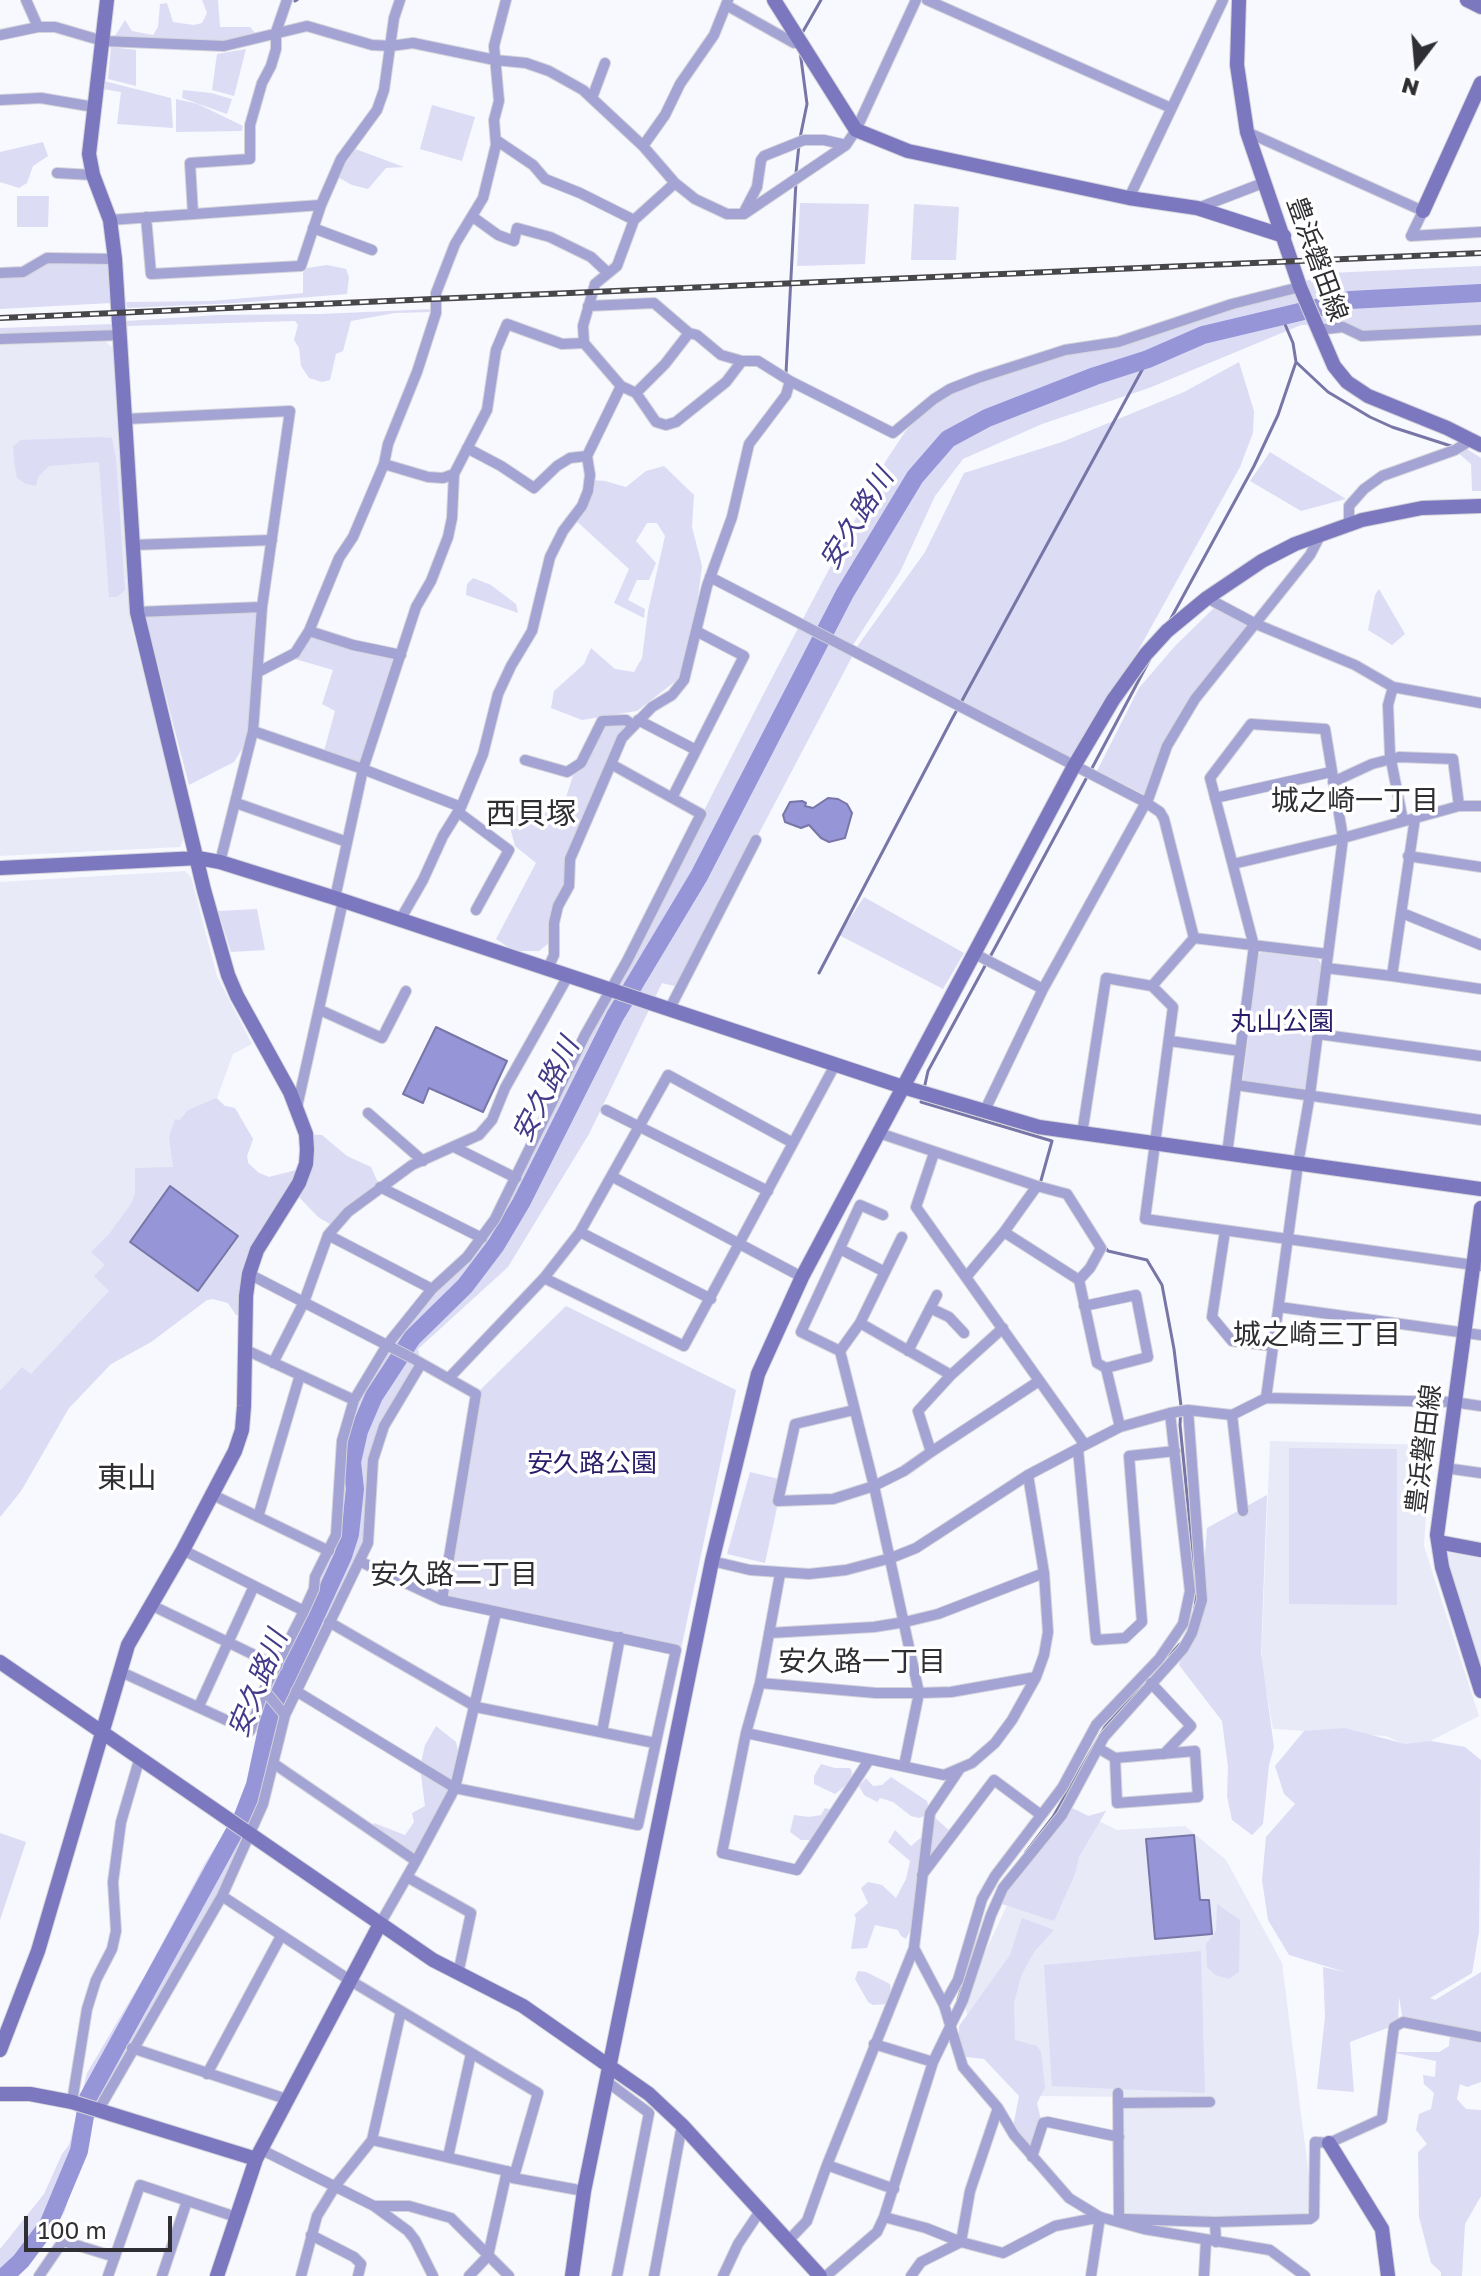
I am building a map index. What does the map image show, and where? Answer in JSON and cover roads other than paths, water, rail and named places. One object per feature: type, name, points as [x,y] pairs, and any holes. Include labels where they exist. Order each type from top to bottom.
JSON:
[{"type":"street","points":[[26,0],[38,27]]},
{"type":"street","points":[[0,2050],[38,1951],[128,1645],[235,1451],[242,1430],[249,1274],[257,1250],[304,1172],[307,1150],[306,1134],[297,1107],[228,975],[204,890],[137,612],[115,259],[110,220],[93,175],[89,154],[107,0]]},
{"type":"street","points":[[193,214],[190,163],[250,159],[250,125],[262,83],[271,66],[276,49],[276,32],[287,0]]},
{"type":"street","points":[[146,217],[151,274],[301,266],[321,205],[341,159],[377,110],[384,90],[394,18],[400,0]]},
{"type":"street","points":[[260,671],[295,653],[309,631],[339,558],[353,537],[384,464],[388,444],[417,372],[436,313],[436,293],[455,244],[483,198],[491,176],[496,140],[494,120],[499,101],[494,46],[506,0]]},
{"type":"street","points":[[774,0],[856,130],[908,151],[1129,198],[1197,208],[1284,236]]},
{"type":"street","points":[[0,35],[38,27],[55,27],[103,41],[224,46],[307,26],[372,45],[413,43],[495,60],[526,63],[549,71],[583,90],[643,146],[675,183],[695,199],[727,214],[744,214],[846,145],[856,130],[916,0]]},
{"type":"street","points":[[927,0],[1171,108]]},
{"type":"street","points":[[1129,198],[1223,0]]},
{"type":"street","name":"豊浜磐田線","points":[[1239,0],[1237,65],[1247,132],[1300,287],[1334,366],[1347,382],[1368,396],[1477,442]]},
{"type":"street","points":[[1467,0],[1481,7]]},
{"type":"street","points":[[643,146],[714,35],[727,2],[794,43],[802,43]]},
{"type":"street","points":[[592,98],[605,63]]},
{"type":"street","points":[[1481,83],[1411,236],[1481,232]]},
{"type":"street","points":[[0,100],[41,98],[94,107]]},
{"type":"street","points":[[1247,132],[1423,211]]},
{"type":"street","points":[[496,140],[533,165],[545,179],[634,220]]},
{"type":"street","points":[[744,214],[757,187],[764,156],[804,140],[846,145]]},
{"type":"street","points":[[57,173],[93,175]]},
{"type":"street","points":[[675,183],[634,220],[617,266],[595,284],[583,326],[584,343],[621,386],[636,393],[656,422],[666,425],[676,422],[726,382],[742,361]]},
{"type":"street","points":[[1197,208],[1263,183]]},
{"type":"street","points":[[110,220],[321,205]]},
{"type":"street","points":[[473,217],[498,235],[514,241],[517,228],[550,237],[591,257],[607,272]]},
{"type":"street","points":[[313,228],[372,250]]},
{"type":"street","points":[[0,273],[23,272],[47,258],[115,259]]},
{"type":"street","points":[[588,306],[654,303],[721,355],[742,361],[758,361],[790,381],[893,433],[934,399],[978,378],[1065,350],[1118,342],[1232,304],[1300,287]]},
{"type":"street","points":[[297,1107],[320,1010],[347,842],[363,769],[416,607],[431,581],[448,537],[454,474],[487,410],[496,350],[507,324],[562,344],[584,343]]},
{"type":"street","points":[[1316,328],[1343,327],[1362,336],[1481,330]]},
{"type":"street","points":[[636,393],[665,364],[689,333]]},
{"type":"street","points":[[0,339],[121,335]]},
{"type":"street","points":[[548,968],[554,955],[554,923],[558,906],[569,886],[570,859],[622,738],[635,722],[672,695],[684,680],[710,577],[732,517],[749,444],[786,395],[790,381]]},
{"type":"street","points":[[400,920],[460,810],[483,754],[498,694],[532,631],[550,557],[588,491],[590,475],[587,456],[621,386]]},
{"type":"street","points":[[126,419],[290,411],[262,607],[260,671],[253,731],[220,862]]},
{"type":"street","points":[[1349,525],[1349,506],[1364,489],[1382,476],[1477,442]]},
{"type":"street","points":[[467,448],[534,488],[570,458],[587,456]]},
{"type":"street","points":[[384,464],[428,477],[443,478],[454,474]]},
{"type":"street","points":[[572,2276],[584,2191],[712,1561],[758,1374],[802,1277],[1074,766],[1113,700],[1146,654],[1167,631],[1207,598],[1262,561],[1321,534],[1422,508],[1481,506]]},
{"type":"street","points":[[985,1110],[1043,989],[1145,802],[1167,746],[1195,699],[1310,555],[1321,534]]},
{"type":"street","points":[[133,545],[272,540]]},
{"type":"street","points":[[710,577],[1160,812],[1194,938]]},
{"type":"street","points":[[1207,598],[1256,624],[1355,665],[1393,687],[1481,703]]},
{"type":"street","points":[[137,612],[262,607]]},
{"type":"street","points":[[309,631],[353,645],[401,655]]},
{"type":"street","points":[[673,796],[744,656],[696,631]]},
{"type":"street","points":[[1393,687],[1388,705],[1390,760],[1403,821]]},
{"type":"street","points":[[525,760],[567,772],[581,763],[602,721],[635,722],[696,750]]},
{"type":"street","points":[[1227,1154],[1254,946],[1210,778],[1251,724],[1325,729],[1343,838],[1266,1398]]},
{"type":"street","points":[[253,731],[363,769],[460,810],[509,850],[476,910]]},
{"type":"street","points":[[1215,798],[1332,777],[1399,757],[1453,759],[1459,806]]},
{"type":"street","points":[[119,1671],[250,1731],[336,1535],[342,1441],[354,1400],[387,1345],[432,1289],[467,1257],[495,1219],[585,1035],[701,814],[611,764]]},
{"type":"street","points":[[236,803],[347,842]]},
{"type":"street","points":[[1233,864],[1459,806],[1481,806]]},
{"type":"street","points":[[1392,976],[1415,818]]},
{"type":"street","points":[[669,1010],[756,840]]},
{"type":"street","points":[[1408,856],[1481,867]]},
{"type":"street","points":[[0,868],[198,858],[220,862],[835,1065],[1039,1127],[1481,1189]]},
{"type":"street","points":[[1402,913],[1481,945]]},
{"type":"street","points":[[1194,938],[1327,954]]},
{"type":"street","points":[[1152,986],[1194,938]]},
{"type":"street","points":[[975,954],[1043,989]]},
{"type":"street","points":[[1326,968],[1481,989]]},
{"type":"street","points":[[273,1363],[304,1302],[328,1235],[348,1212],[412,1165],[456,1148],[479,1135],[492,1120],[505,1088],[568,976]]},
{"type":"street","points":[[1082,1134],[1106,978],[1152,986],[1173,1007],[1145,1219],[1477,1266]]},
{"type":"street","points":[[320,1010],[382,1038],[406,991]]},
{"type":"street","points":[[1318,1034],[1481,1056]]},
{"type":"street","points":[[1170,1041],[1240,1051]]},
{"type":"street","points":[[544,1278],[684,1346],[835,1065]]},
{"type":"street","points":[[449,1378],[544,1278],[580,1232],[668,1075],[793,1143]]},
{"type":"street","points":[[1236,1085],[1481,1120]]},
{"type":"street","points":[[606,1110],[768,1191]]},
{"type":"street","points":[[368,1113],[423,1161]]},
{"type":"street","points":[[879,1133],[1067,1194],[1101,1248],[1079,1280]]},
{"type":"street","points":[[456,1148],[516,1178]]},
{"type":"street","points":[[934,1153],[916,1207],[1003,1328],[1082,1447],[1096,1640],[1125,1638],[1142,1622],[1129,1456],[1175,1451]]},
{"type":"street","points":[[613,1177],[802,1277]]},
{"type":"street","points":[[967,1276],[1037,1186]]},
{"type":"street","points":[[380,1187],[482,1238]]},
{"type":"street","points":[[840,1351],[801,1332],[860,1205],[883,1215]]},
{"type":"street","name":"豊浜磐田線","points":[[1481,1208],[1477,1266],[1453,1402],[1438,1542],[1442,1567],[1481,1691]]},
{"type":"street","points":[[1225,1231],[1212,1317],[1232,1341],[1273,1346]]},
{"type":"street","points":[[580,1232],[711,1299]]},
{"type":"street","points":[[1004,1232],[1079,1280],[1084,1306],[1097,1363],[1106,1368],[1148,1357],[1136,1295],[1084,1306]]},
{"type":"street","points":[[328,1235],[432,1289]]},
{"type":"street","points":[[902,1237],[860,1323],[840,1351],[891,1558],[919,1693],[904,1766]]},
{"type":"street","points":[[840,1249],[885,1272]]},
{"type":"street","points":[[249,1274],[476,1394],[442,1600]]},
{"type":"street","points":[[908,1351],[937,1295]]},
{"type":"street","points":[[1279,1307],[1481,1335]]},
{"type":"street","points":[[930,1308],[949,1317],[964,1333]]},
{"type":"street","points":[[860,1323],[951,1375]]},
{"type":"street","points":[[931,1452],[918,1411],[951,1375],[1003,1328]]},
{"type":"street","points":[[246,1350],[354,1400]]},
{"type":"street","points":[[96,2109],[222,1896],[263,1804],[283,1713],[361,1562],[371,1523],[373,1460],[384,1426],[416,1361]]},
{"type":"street","points":[[1106,1368],[1120,1427]]},
{"type":"street","points":[[258,1517],[300,1375]]},
{"type":"street","points":[[854,1410],[795,1424],[778,1501],[833,1499],[874,1486],[904,1471],[1039,1381]]},
{"type":"street","points":[[712,1561],[750,1570],[809,1574],[846,1570],[891,1558],[916,1548],[1028,1475],[1120,1427],[1170,1413],[1188,1410],[1232,1415],[1266,1398],[1453,1402],[1481,1406]]},
{"type":"street","points":[[944,2005],[958,1980],[982,1899],[1016,1847],[1062,1788],[1096,1725],[1162,1663],[1183,1649],[1192,1633],[1202,1600],[1188,1410]]},
{"type":"street","points":[[0,1662],[433,1960],[523,2006],[649,2094],[682,2125],[817,2275],[877,2232],[894,2189],[933,2062],[963,2000],[1003,1888],[1062,1815],[1098,1748],[1118,1719],[1151,1683],[1183,1624],[1190,1591],[1170,1413]]},
{"type":"street","points":[[1232,1415],[1243,1511]]},
{"type":"street","points":[[1445,1468],[1481,1473]]},
{"type":"street","points":[[746,1733],[944,1775],[972,1763],[995,1743],[1036,1677],[1048,1632],[1044,1573],[1028,1475]]},
{"type":"street","points":[[213,1495],[329,1551]]},
{"type":"street","points":[[1438,1542],[1481,1550]]},
{"type":"street","points":[[183,1550],[304,1611]]},
{"type":"street","points":[[296,1691],[455,1788],[638,1825],[676,1650],[442,1600],[361,1562]]},
{"type":"street","points":[[769,1633],[874,1627],[905,1622],[938,1614],[1044,1573]]},
{"type":"street","points":[[780,1574],[760,1683],[746,1733],[722,1853],[797,1870],[869,1760]]},
{"type":"street","points":[[199,1706],[254,1586]]},
{"type":"street","points":[[151,1605],[277,1666]]},
{"type":"street","points":[[217,2276],[258,2154],[455,1788],[496,1613]]},
{"type":"street","points":[[329,1622],[476,1707],[655,1743]]},
{"type":"street","points":[[602,1732],[620,1637]]},
{"type":"street","points":[[760,1683],[876,1693],[919,1693],[951,1692],[1036,1677]]},
{"type":"street","points":[[1151,1683],[1191,1726],[1164,1754]]},
{"type":"street","points":[[266,1692],[283,1713]]},
{"type":"street","points":[[1098,1748],[1115,1758],[1195,1751],[1198,1797],[1117,1803],[1115,1758]]},
{"type":"street","points":[[75,2103],[87,2009],[96,1980],[112,1949],[116,1931],[113,1882],[121,1822],[140,1757]]},
{"type":"street","points":[[273,1763],[416,1861]]},
{"type":"street","points":[[787,2242],[807,2221],[914,1948],[930,1813],[959,1770]]},
{"type":"street","points":[[921,1876],[994,1780],[1041,1815]]},
{"type":"street","points":[[1016,1847],[1028,1857]]},
{"type":"street","points":[[407,1877],[471,1913],[458,1974]]},
{"type":"street","points":[[222,1896],[351,1981],[538,2093],[511,2172],[488,2256],[469,2276]]},
{"type":"street","points":[[207,2074],[281,1936]]},
{"type":"street","points":[[914,1948],[944,2005],[963,2067],[998,2108],[1014,2135],[1069,2198],[1100,2217],[1144,2229],[1270,2250],[1305,2276]]},
{"type":"street","points":[[301,2276],[317,2216],[336,2185],[372,2140],[401,2011]]},
{"type":"street","points":[[884,2217],[1003,2253],[1055,2226],[1100,2217],[1215,2222],[1310,2219],[1314,2216],[1315,2142],[1329,2143],[1382,2119],[1394,2027],[1403,2022],[1481,2037]]},
{"type":"street","points":[[874,2044],[933,2062]]},
{"type":"street","points":[[132,2048],[286,2099]]},
{"type":"street","points":[[448,2157],[471,2054]]},
{"type":"street","points":[[606,2081],[649,2113],[617,2276]]},
{"type":"street","points":[[0,2094],[30,2094],[75,2103],[258,2154],[336,2185],[374,2206],[408,2231],[433,2276]]},
{"type":"street","points":[[1119,2219],[1118,2098],[1210,2102]]},
{"type":"street","points":[[961,2242],[970,2191],[998,2108]]},
{"type":"street","points":[[1032,2157],[1043,2123],[1119,2137]]},
{"type":"street","points":[[654,2276],[682,2125]]},
{"type":"street","points":[[372,2140],[511,2172]]},
{"type":"street","points":[[1329,2143],[1382,2229],[1388,2276]]},
{"type":"street","points":[[827,2165],[894,2189]]},
{"type":"street","points":[[511,2172],[513,2178],[584,2191]]},
{"type":"street","points":[[108,2276],[140,2185],[236,2217]]},
{"type":"street","points":[[162,2276],[187,2201]]},
{"type":"street","points":[[374,2206],[409,2206],[451,2218],[509,2276]]},
{"type":"street","points":[[723,2276],[738,2244],[760,2211]]},
{"type":"street","points":[[1091,2276],[1100,2217]]},
{"type":"street","points":[[1204,2276],[1215,2222]]},
{"type":"street","points":[[311,2235],[354,2257],[372,2276]]},
{"type":"street","points":[[39,2276],[63,2241],[115,2257]]},
{"type":"street","points":[[911,2276],[921,2262],[961,2242]]},
{"type":"street","points":[[358,2276],[361,2264]]},
{"type":"water","points":[[828,798],[847,804],[852,813],[845,838],[829,842],[809,825],[801,828],[785,822],[783,815],[790,802],[802,801],[806,803],[805,806],[813,808]]},
{"type":"water","points":[[436,1027],[507,1061],[483,1112],[429,1088],[423,1103],[403,1094]]},
{"type":"water","points":[[170,1186],[238,1236],[198,1291],[130,1242]]},
{"type":"water","points":[[1194,1835],[1200,1900],[1209,1900],[1212,1934],[1155,1939],[1146,1839]]},
{"type":"waterway","points":[[801,35],[821,0]]},
{"type":"waterway","points":[[800,51],[807,104],[800,138]]},
{"type":"waterway","points":[[796,173],[799,145]]},
{"type":"waterway","points":[[786,373],[796,181]]},
{"type":"waterway","name":"安久路川","points":[[5,2276],[21,2261],[48,2225],[79,2151],[88,2098],[243,1816],[255,1785],[270,1715],[343,1556],[350,1534],[355,1489],[352,1462],[359,1431],[374,1396],[412,1338],[465,1286],[496,1245],[521,1203],[615,1016],[699,876],[845,593],[915,477],[948,439],[987,418],[1148,359],[1203,335],[1350,300],[1481,293]]},
{"type":"waterway","points":[[1169,622],[1254,466],[1278,415],[1296,362],[1293,343],[1281,315]]},
{"type":"waterway","points":[[819,973],[952,719],[1148,359]]},
{"type":"waterway","points":[[1296,362],[1328,392],[1370,417],[1451,446]]},
{"type":"waterway","points":[[1091,770],[1149,661]]},
{"type":"waterway","points":[[990,957],[1087,777]]},
{"type":"waterway","points":[[924,1089],[928,1071],[986,964]]},
{"type":"waterway","points":[[923,1096],[921,1102],[1052,1141],[1040,1184]]},
{"type":"waterway","points":[[1104,1246],[1108,1251],[1147,1260],[1162,1285],[1181,1406],[1180,1425],[1196,1584]]},
{"type":"waterway","points":[[1195,1608],[1197,1592]]},
{"type":"waterway","points":[[1026,1852],[1053,1817],[1105,1727],[1180,1644]]},
{"type":"waterway","points":[[958,2000],[970,1962]]},
{"type":"railway","points":[[0,318],[1481,253]]},
{"type":"district","name":"城之崎一丁目","points":[[1355,801]]},
{"type":"district","name":"西貝塚","points":[[531,814]]},
{"type":"district","name":"城之崎三丁目","points":[[1317,1335]]},
{"type":"district","name":"東山","points":[[127,1478]]},
{"type":"district","name":"安久路二丁目","points":[[454,1575]]},
{"type":"district","name":"安久路一丁目","points":[[862,1662]]},
{"type":"park label","name":"丸山公園","points":[[1282,1022]]},
{"type":"park label","name":"安久路公園","points":[[592,1464]]}]
